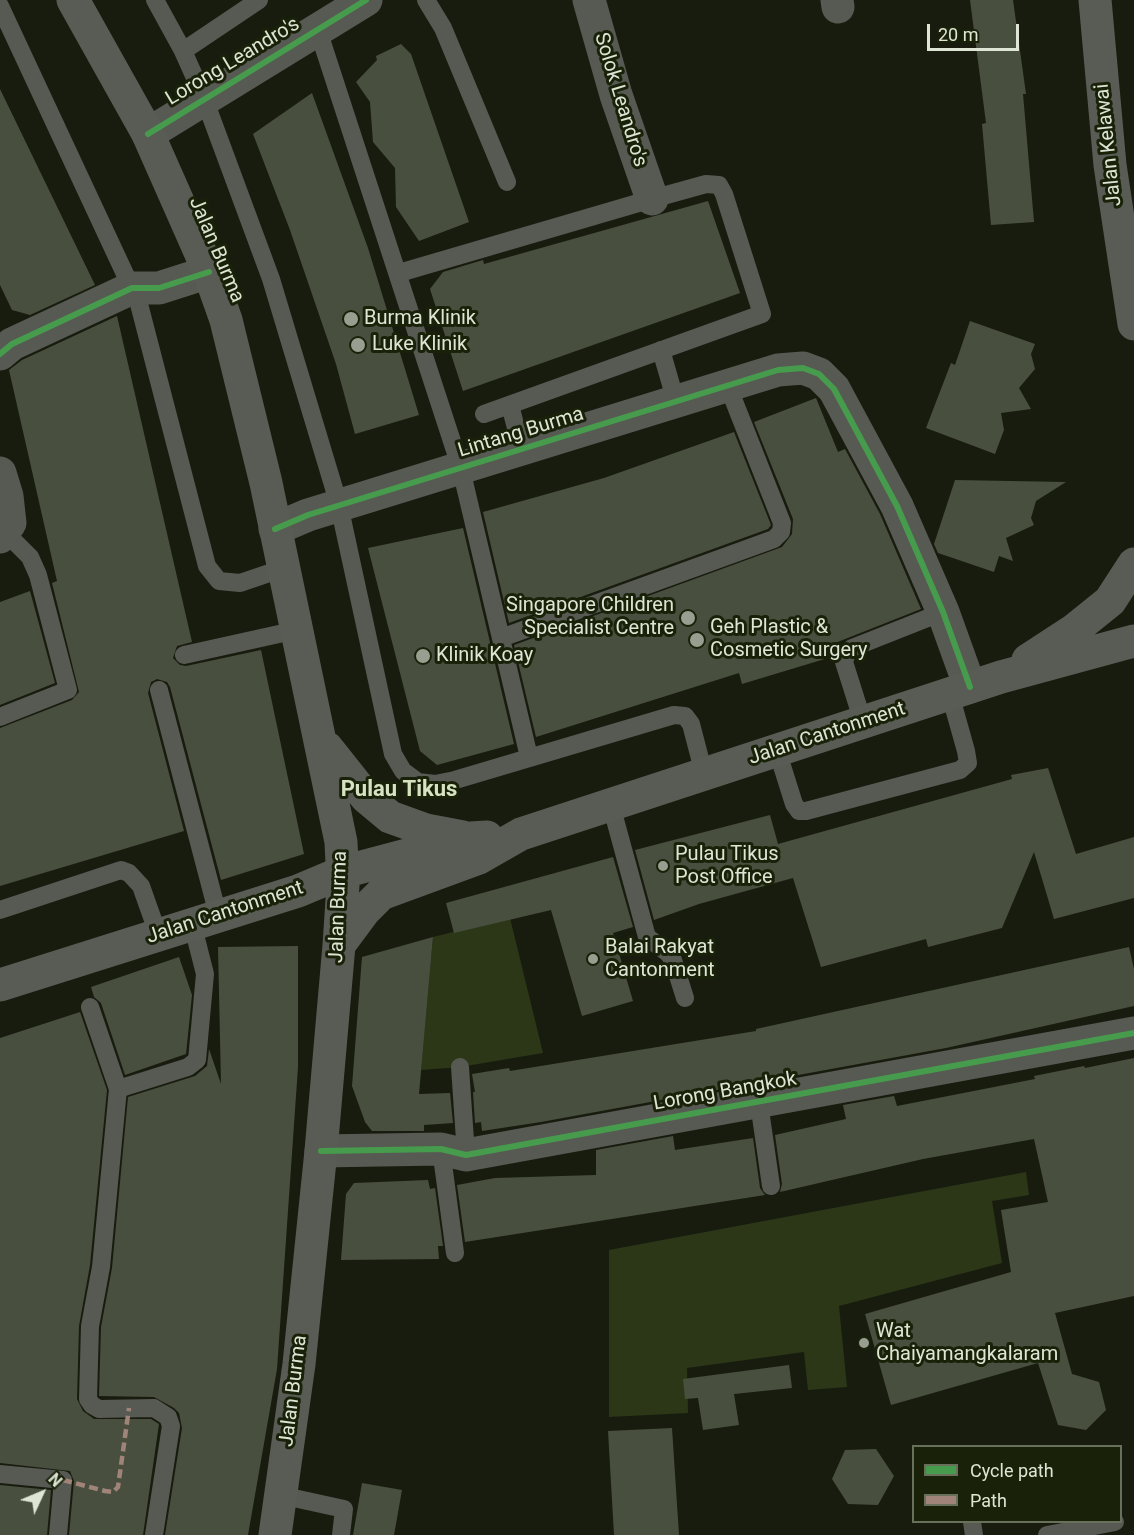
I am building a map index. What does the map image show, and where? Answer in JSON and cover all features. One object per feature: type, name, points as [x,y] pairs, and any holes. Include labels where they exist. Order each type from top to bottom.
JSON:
[{"type":"main road","name":"Jalan Burma","points":[[73,0],[148,134],[209,272],[226,320],[267,483],[341,842],[343,872],[339,945],[321,1151],[299,1364],[274,1535]]},
{"type":"main road","name":"Jalan Kelawai","points":[[1095,0],[1110,165],[1134,324]]},
{"type":"main road","points":[[1001,677],[1074,630],[1110,601],[1134,564]]},
{"type":"main road","name":"Jalan Cantonment","points":[[339,945],[364,910],[381,894],[479,858],[521,834],[1001,677],[1134,641]]},
{"type":"main road","points":[[322,742],[366,796],[390,817],[426,830],[471,838]]},
{"type":"main road","name":"Jalan Cantonment","points":[[0,985],[298,891],[343,872],[471,838],[521,834]]},
{"type":"street","name":"Solok Leandro's","points":[[589,0],[616,95],[652,199]]},
{"type":"street","name":"Lorong Leandro's","points":[[148,134],[360,2]]},
{"type":"street","points":[[0,354],[12,344],[132,288],[159,288],[209,272]]},
{"type":"street","name":"Lintang Burma","points":[[275,529],[339,506],[778,370],[803,368],[819,374],[834,389],[897,506],[943,612],[960,691]]},
{"type":"street","points":[[0,473],[7,496],[10,523],[2,534]]},
{"type":"street","name":"Lorong Bangkok","points":[[321,1151],[454,1152],[759,1103],[1134,1033]]},
{"type":"lane","points":[[154,0],[183,51],[204,99],[271,279],[339,506],[393,754],[403,771],[418,782],[435,784],[674,715],[685,716],[691,724],[704,774]]},
{"type":"lane","points":[[183,51],[259,0]]},
{"type":"lane","points":[[426,0],[443,28],[507,182]]},
{"type":"lane","points":[[0,6],[139,304],[207,566],[219,581],[240,583],[284,568]]},
{"type":"lane","points":[[318,30],[461,469],[481,563],[529,757]]},
{"type":"lane","points":[[399,273],[706,184],[719,185],[724,194],[762,314],[484,414]]},
{"type":"lane","points":[[661,350],[676,402]]},
{"type":"lane","points":[[501,638],[774,539],[781,532],[782,523],[729,386]]},
{"type":"lane","points":[[510,405],[522,451]]},
{"type":"lane","points":[[0,717],[68,690],[38,575],[30,557],[2,534]]},
{"type":"lane","points":[[863,722],[844,662],[847,653],[852,648],[943,612]]},
{"type":"lane","points":[[184,655],[297,630]]},
{"type":"lane","points":[[118,1089],[188,1067],[197,1060],[205,974],[205,919],[159,690]]},
{"type":"lane","points":[[777,750],[794,804],[799,811],[960,770],[968,763],[960,691]]},
{"type":"lane","points":[[610,805],[647,938],[668,953],[673,960],[685,998]]},
{"type":"lane","points":[[0,910],[121,870],[136,878],[158,934]]},
{"type":"lane","points":[[90,1007],[118,1089],[101,1267],[90,1326],[88,1399],[99,1409],[154,1408],[168,1417],[171,1426],[154,1535]]},
{"type":"lane","points":[[455,1253],[454,1152],[460,1067]]},
{"type":"lane","points":[[759,1103],[771,1186]]},
{"type":"lane","points":[[0,1474],[63,1480],[58,1535]]},
{"type":"lane","points":[[280,1495],[344,1509],[341,1535]]},
{"type":"lane","points":[[1047,1535],[1110,1523]]},
{"type":"green space","points":[[510,918],[543,1053],[460,1067],[421,1070],[433,937]]},
{"type":"green space","points":[[1026,1172],[1029,1195],[992,1201],[1002,1263],[839,1306],[847,1387],[808,1390],[804,1352],[687,1368],[688,1413],[609,1417],[609,1250]]},
{"type":"building","points":[[970,0],[1013,0],[1026,94],[1023,94],[1034,222],[991,225],[982,124],[986,123]]},
{"type":"building","points":[[401,44],[411,54],[469,222],[419,241],[396,207],[395,168],[373,142],[370,102],[356,82],[377,60],[376,56]]},
{"type":"building","points":[[0,89],[95,285],[30,315],[12,310],[0,285]]},
{"type":"building","points":[[312,93],[368,248],[419,415],[355,434],[336,364],[290,230],[253,134]]},
{"type":"building","points":[[708,201],[740,293],[463,391],[430,289],[443,272],[483,260],[484,264]]},
{"type":"building","points":[[117,316],[192,642],[177,646],[173,658],[180,665],[186,666],[261,650],[304,854],[221,880],[170,687],[167,682],[157,679],[151,682],[148,693],[184,831],[0,886],[0,728],[72,700],[79,692],[52,583],[57,581],[9,370],[22,360]]},
{"type":"building","points":[[970,321],[1035,344],[1031,354],[1035,369],[1019,388],[1031,409],[1001,413],[1004,430],[995,454],[926,428],[951,363],[955,365]]},
{"type":"building","points":[[816,398],[838,452],[845,449],[880,514],[921,609],[825,647],[828,658],[742,684],[739,673],[536,737],[514,645],[782,547],[792,534],[793,519],[754,422]]},
{"type":"building","points":[[734,432],[771,525],[768,529],[509,623],[483,512],[604,478]]},
{"type":"building","points":[[955,480],[1066,482],[1036,501],[1031,518],[1034,525],[1006,538],[1013,561],[999,556],[994,572],[938,553],[934,544]]},
{"type":"building","points":[[463,528],[514,744],[437,765],[420,751],[368,548]]},
{"type":"building","points":[[30,591],[55,683],[0,705],[0,602]]},
{"type":"building","points":[[1048,768],[1076,854],[1134,837],[1134,898],[1054,919],[1034,852],[1002,928],[928,947],[926,939],[821,967],[793,878],[699,904],[654,920],[635,850],[770,815],[778,844],[1012,779],[1011,775]]},
{"type":"building","name":"Balai Rakyat Cantonment","points":[[613,857],[633,927],[613,933],[633,1001],[582,1016],[551,910],[454,933],[446,903]]},
{"type":"building","points":[[433,937],[419,1094],[450,1093],[453,1123],[424,1125],[424,1131],[372,1131],[365,1122],[352,1086],[362,957]]},
{"type":"building","points":[[298,946],[298,1067],[277,1369],[248,1535],[165,1535],[182,1428],[179,1413],[154,1397],[99,1396],[101,1327],[112,1268],[128,1097],[195,1076],[207,1066],[209,1049],[221,1084],[218,947]]},
{"type":"building","points":[[1129,947],[1134,969],[1134,1006],[946,1048],[541,1122],[482,1131],[481,1122],[475,1123],[473,1092],[475,1092],[472,1074],[509,1068],[510,1071],[756,1031],[756,1029]]},
{"type":"building","points":[[179,957],[192,995],[186,1054],[125,1075],[101,1003],[94,997],[91,987]]},
{"type":"building","points":[[80,1012],[107,1090],[90,1265],[79,1326],[77,1399],[83,1411],[94,1419],[151,1419],[159,1424],[143,1535],[69,1535],[74,1481],[70,1471],[0,1463],[0,1038]]},
{"type":"building","points":[[1134,1058],[1134,1296],[1055,1313],[1072,1374],[1099,1382],[1106,1410],[1086,1430],[1058,1425],[1038,1363],[891,1405],[865,1314],[1011,1272],[1001,1210],[1048,1202],[1034,1139],[923,1159],[780,1192],[782,1184],[775,1135],[846,1119],[843,1105],[894,1096],[897,1106],[1035,1079],[1034,1076]]},
{"type":"building","points":[[673,1136],[675,1150],[753,1138],[760,1188],[765,1195],[465,1242],[457,1185],[495,1178],[596,1175],[596,1150]]},
{"type":"building","points":[[428,1180],[430,1189],[435,1188],[443,1246],[438,1246],[439,1259],[341,1260],[346,1194],[354,1183]]},
{"type":"building","points":[[789,1365],[792,1388],[734,1394],[739,1425],[703,1430],[698,1398],[685,1399],[683,1379]]},
{"type":"building","points":[[672,1428],[679,1535],[614,1535],[608,1431]]},
{"type":"building","points":[[876,1449],[894,1476],[878,1505],[848,1504],[832,1479],[845,1450]]},
{"type":"building","points":[[362,1483],[402,1490],[394,1535],[353,1535]]},
{"type":"building","points":[[0,1485],[51,1490],[47,1535],[0,1535]]},
{"type":"marked path","points":[[63,1480],[105,1491],[113,1492],[118,1487],[129,1408]]},
{"type":"cycle path","points":[[148,134],[366,0]]},
{"type":"cycle path","points":[[0,354],[12,344],[132,288],[159,288],[209,272]]},
{"type":"cycle path","points":[[275,529],[308,515],[778,370],[803,368],[819,374],[834,389],[897,506],[943,612],[970,687]]},
{"type":"cycle path","points":[[321,1151],[441,1149],[466,1155],[1134,1033]]},
{"type":"place","name":"Burma Klinik","points":[[351,319]]},
{"type":"place","name":"Luke Klinik","points":[[358,345]]},
{"type":"place","name":"Singapore Children Specialist Centre","points":[[688,618]]},
{"type":"place","name":"Geh Plastic & Cosmetic Surgery","points":[[697,640]]},
{"type":"place","name":"Klinik Koay","points":[[423,656]]},
{"type":"place","name":"Pulau Tikus Post Office","points":[[663,866]]},
{"type":"place","name":"Balai Rakyat Cantonment","points":[[593,959]]},
{"type":"place","name":"Wat Chaiyamangkalaram","points":[[864,1343]]},
{"type":"district","name":"Pulau Tikus","points":[[399,790]]}]
